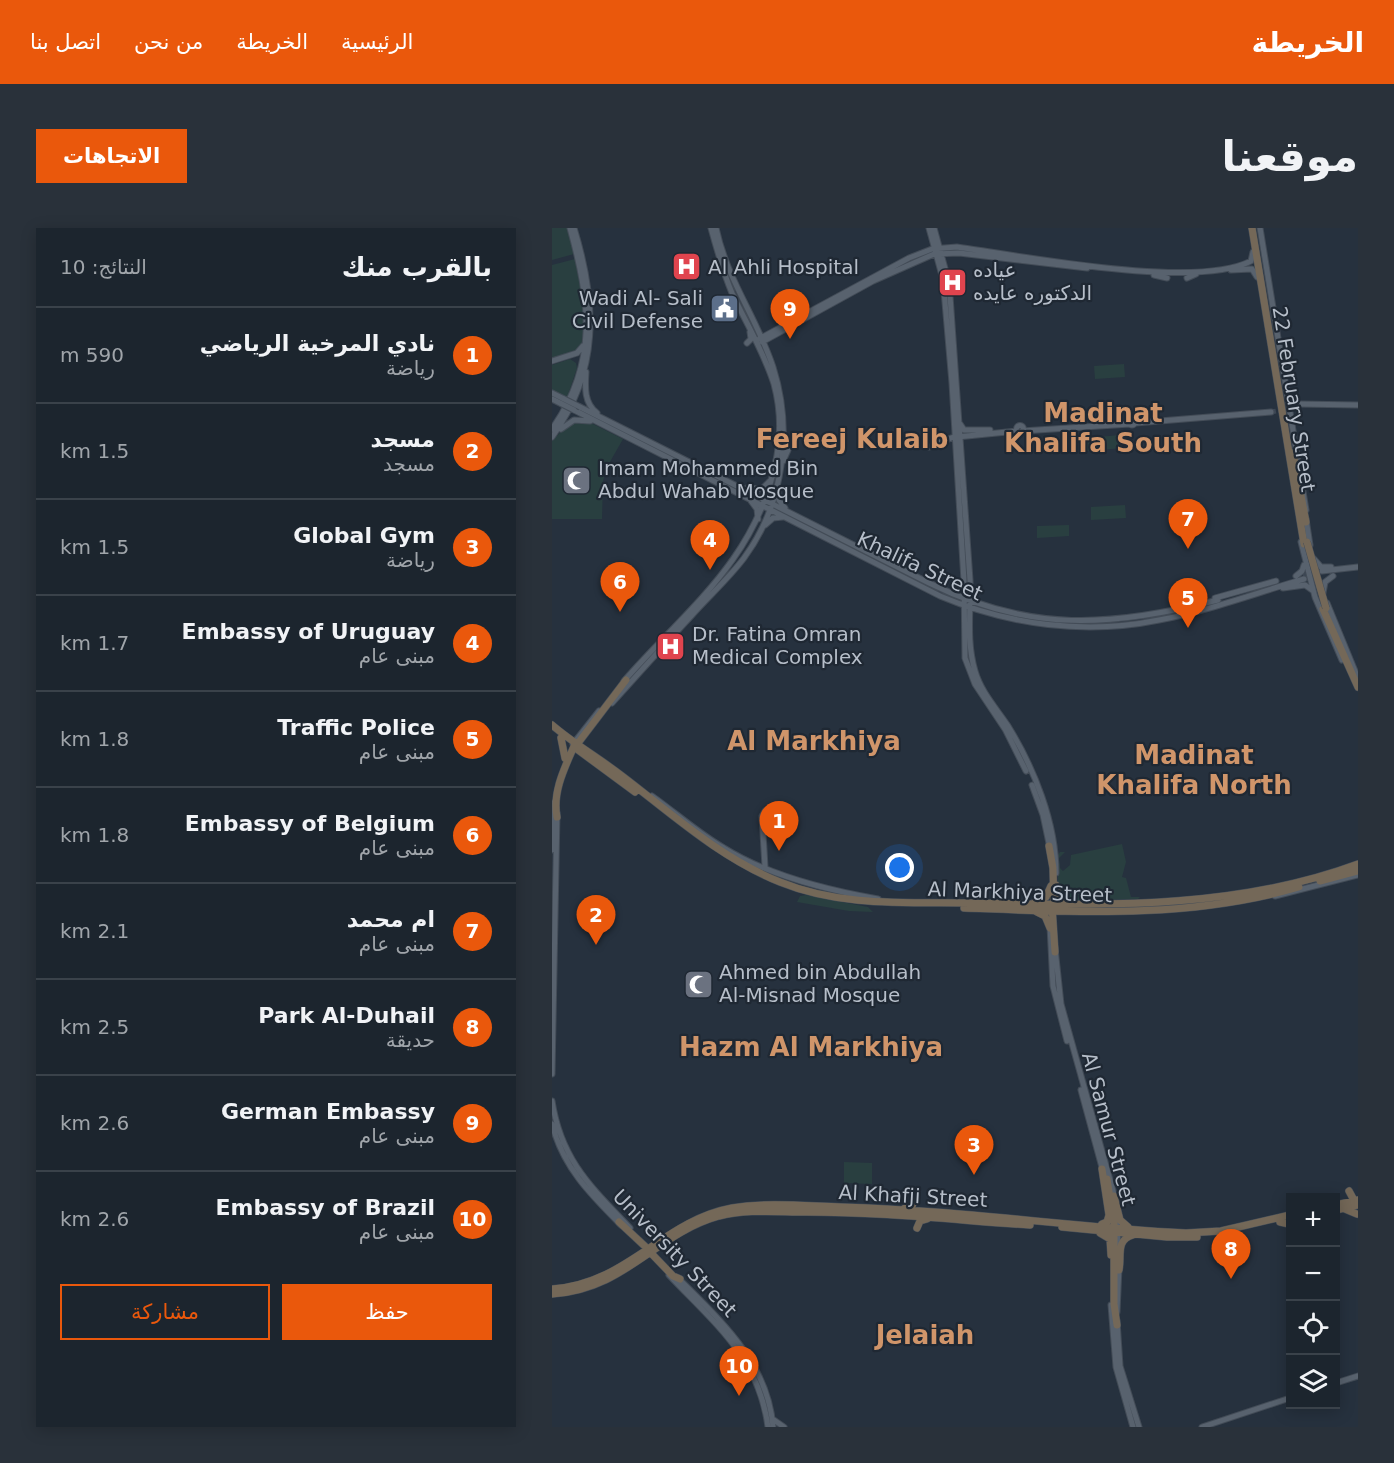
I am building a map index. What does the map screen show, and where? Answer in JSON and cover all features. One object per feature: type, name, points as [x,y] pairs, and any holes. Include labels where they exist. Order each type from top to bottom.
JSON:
[{"type":"highway","name":"22 February Street","points":[[1254,228],[1273,356],[1291,455]]},
{"type":"highway","name":"22 February Street","points":[[1254,228],[1305,543],[1325,609],[1356,672]]},
{"type":"highway","points":[[1263,308],[1273,356]]},
{"type":"highway","points":[[1291,455],[1291,485]]},
{"type":"highway","points":[[1291,455],[1306,522]]},
{"type":"highway","points":[[1339,653],[1356,672],[1358,687]]},
{"type":"highway","points":[[557,817],[555,802],[559,784],[575,745],[626,680]]},
{"type":"highway","points":[[552,728],[634,786]]},
{"type":"highway","name":"Al Markhiya Street","points":[[552,728],[721,855],[779,885],[815,897],[855,904],[994,908],[1026,906]]},
{"type":"highway","points":[[586,729],[585,743],[591,756],[577,755],[568,759],[563,737],[574,736],[586,729]]},
{"type":"highway","name":"Al Markhiya Street","points":[[591,756],[610,767],[722,851],[764,875],[816,894],[855,901],[955,902],[1053,907],[1167,903],[1201,905]]},
{"type":"highway","points":[[652,800],[680,818]]},
{"type":"highway","points":[[1049,846],[1053,868],[1055,952]]},
{"type":"highway","points":[[729,851],[790,886]]},
{"type":"highway","points":[[1116,911],[1201,905],[1240,898],[1325,871],[1358,870]]},
{"type":"highway","points":[[1201,905],[1251,898],[1358,870]]},
{"type":"highway","points":[[1215,902],[1251,898],[1292,882],[1358,870]]},
{"type":"highway","points":[[1026,906],[1043,899],[1054,885],[1059,897],[1074,907]]},
{"type":"highway","points":[[1201,905],[1202,902],[1240,898]]},
{"type":"highway","points":[[994,908],[1122,908],[1167,903]]},
{"type":"highway","name":"Al Markhiya Street","points":[[1074,907],[1116,911],[1174,909],[1201,905]]},
{"type":"highway","points":[[1026,906],[1042,914],[1050,928]]},
{"type":"highway","points":[[1056,921],[1061,913],[1074,907]]},
{"type":"highway","points":[[1093,1228],[1104,1224],[1109,1218],[1102,1168]]},
{"type":"highway","points":[[1102,1168],[1110,1188],[1115,1230],[1114,1323]]},
{"type":"highway","points":[[1114,1196],[1122,1224],[1160,1231]]},
{"type":"highway","points":[[917,1198],[921,1207],[932,1214],[921,1220],[916,1228],[912,1219],[902,1212],[912,1206],[917,1198]]},
{"type":"highway","points":[[1340,1205],[1347,1199],[1355,1200]]},
{"type":"highway","points":[[1340,1206],[1355,1200]]},
{"type":"highway","name":"Al Khafji Street","points":[[552,1294],[586,1289],[624,1272],[698,1218],[724,1210],[753,1206],[902,1212],[1043,1227],[1093,1228]]},
{"type":"highway","points":[[1340,1208],[1357,1214]]},
{"type":"highway","name":"Al Khafji Street","points":[[662,1243],[694,1226],[734,1213],[882,1214],[902,1212]]},
{"type":"highway","points":[[882,1214],[956,1214]]},
{"type":"highway","name":"Al Khafji Street","points":[[932,1214],[956,1214],[1115,1230],[1186,1233],[1228,1230],[1286,1216]]},
{"type":"highway","points":[[624,1272],[698,1218]]},
{"type":"highway","points":[[619,1222],[673,1276],[680,1279]]},
{"type":"highway","name":"Al Khafji Street","points":[[1115,1230],[1175,1239],[1228,1233],[1286,1222]]},
{"type":"highway","points":[[1043,1227],[1186,1233]]},
{"type":"highway","points":[[1093,1228],[1109,1238],[1112,1262]]},
{"type":"highway","points":[[1119,1270],[1122,1241],[1136,1234]]},
{"type":"highway","points":[[637,1238],[648,1243],[662,1243],[661,1264],[649,1260],[636,1262],[639,1250],[637,1238]]},
{"type":"highway","name":"Al Khafji Street","points":[[552,1290],[598,1280],[636,1262]]},
{"type":"main road","points":[[714,228],[735,288],[752,327],[752,337],[747,343]]},
{"type":"main road","points":[[714,228],[726,278],[739,308],[760,340],[776,377]]},
{"type":"main road","points":[[930,228],[943,245],[1063,263],[1154,273],[1196,274],[1237,268],[1251,261],[1253,252]]},
{"type":"main road","points":[[930,228],[948,280]]},
{"type":"main road","points":[[873,281],[899,270],[930,247],[930,228]]},
{"type":"main road","name":"22 February Street","points":[[1254,228],[1253,252],[1291,485],[1305,559],[1314,575]]},
{"type":"main road","name":"22 February Street","points":[[1254,228],[1304,484],[1306,522],[1313,556],[1314,575]]},
{"type":"main road","points":[[573,229],[582,241]]},
{"type":"main road","points":[[552,421],[576,381],[587,330],[585,284],[573,229]]},
{"type":"main road","points":[[573,229],[590,292],[591,325],[585,390],[593,410],[607,424]]},
{"type":"main road","points":[[937,238],[956,436],[963,476]]},
{"type":"main road","points":[[723,246],[724,257]]},
{"type":"main road","points":[[832,543],[783,506],[778,499],[781,433],[776,377],[768,349],[771,335],[795,317],[830,305],[913,258],[957,247]]},
{"type":"main road","points":[[760,340],[852,293],[891,267],[910,260],[938,251],[1012,255]]},
{"type":"main road","points":[[938,251],[1031,258]]},
{"type":"main road","points":[[938,251],[946,279],[952,327]]},
{"type":"main road","points":[[948,253],[945,258],[953,339],[956,413],[954,441],[968,536],[967,649],[982,687],[1024,756],[1046,811],[1054,844],[1053,907]]},
{"type":"main road","points":[[964,254],[973,257]]},
{"type":"main road","points":[[1051,256],[1063,263]]},
{"type":"main road","points":[[910,260],[929,257],[938,261]]},
{"type":"main road","points":[[1031,258],[1036,265]]},
{"type":"main road","points":[[1073,259],[1082,264]]},
{"type":"main road","points":[[1048,266],[1063,263],[1082,264],[1154,273],[1237,268],[1252,269],[1257,277]]},
{"type":"main road","points":[[1219,265],[1225,268]]},
{"type":"main road","points":[[1119,268],[1128,266]]},
{"type":"main road","points":[[884,267],[891,267]]},
{"type":"main road","points":[[1144,268],[1167,278]]},
{"type":"main road","points":[[1187,278],[1196,274]]},
{"type":"main road","points":[[852,293],[856,283]]},
{"type":"main road","points":[[830,305],[841,303]]},
{"type":"main road","points":[[951,314],[954,306]]},
{"type":"main road","points":[[739,308],[760,340],[774,371]]},
{"type":"main road","points":[[802,324],[809,313]]},
{"type":"main road","points":[[785,331],[809,313]]},
{"type":"main road","points":[[752,327],[771,335]]},
{"type":"main road","points":[[760,340],[793,329]]},
{"type":"main road","points":[[552,362],[580,351],[587,330]]},
{"type":"main road","points":[[953,339],[957,351]]},
{"type":"main road","points":[[760,340],[761,355],[776,396],[781,433]]},
{"type":"main road","points":[[552,438],[573,401],[587,356]]},
{"type":"main road","points":[[552,362],[569,358],[575,360],[578,366],[576,381]]},
{"type":"main road","points":[[952,383],[956,413],[964,430],[992,430],[1020,429],[1081,428],[1132,422],[1271,410],[1200,418],[1132,422],[1020,429],[964,438],[961,446]]},
{"type":"main road","name":"Khalifa Street","points":[[552,392],[563,402],[712,480],[768,505],[951,600],[966,603]]},
{"type":"main road","points":[[775,405],[776,396]]},
{"type":"main road","points":[[552,400],[563,402]]},
{"type":"main road","points":[[552,429],[563,402]]},
{"type":"main road","points":[[1298,405],[1358,406]]},
{"type":"main road","points":[[956,413],[953,430],[961,446],[963,460],[970,590],[963,615],[965,658],[972,679],[1005,729],[1025,768],[1043,815],[1054,885]]},
{"type":"main road","points":[[1185,417],[1222,416]]},
{"type":"main road","points":[[552,438],[574,420],[584,419],[607,424]]},
{"type":"main road","name":"Khalifa Street","points":[[607,424],[726,480],[787,518],[1002,618],[1051,625],[1105,627],[1177,616],[1314,575]]},
{"type":"main road","points":[[777,428],[781,433]]},
{"type":"main road","points":[[929,447],[956,436],[992,430]]},
{"type":"main road","points":[[956,436],[978,435]]},
{"type":"main road","points":[[726,480],[758,490],[767,485],[779,463]]},
{"type":"main road","points":[[586,729],[682,628],[748,551],[768,505],[779,463]]},
{"type":"main road","points":[[768,505],[773,474]]},
{"type":"main road","points":[[712,480],[724,483],[768,505]]},
{"type":"main road","points":[[748,551],[777,485]]},
{"type":"main road","points":[[746,497],[757,509],[759,527]]},
{"type":"main road","points":[[552,850],[555,794],[568,759],[586,729],[626,680],[732,564],[759,527],[773,518],[787,518]]},
{"type":"main road","points":[[968,536],[964,581],[972,663]]},
{"type":"main road","points":[[1305,559],[1310,571],[1313,572],[1313,556]]},
{"type":"main road","points":[[1313,556],[1321,567],[1335,567]]},
{"type":"main road","points":[[1296,576],[1303,569],[1305,559]]},
{"type":"main road","points":[[969,567],[973,578]]},
{"type":"main road","points":[[1314,575],[1358,569]]},
{"type":"main road","points":[[1314,575],[1356,672]]},
{"type":"main road","points":[[1314,575],[1314,592],[1358,694]]},
{"type":"main road","name":"Khalifa Street","points":[[982,609],[1065,621],[1110,621],[1147,617],[1314,575]]},
{"type":"main road","points":[[1323,592],[1326,580],[1333,576]]},
{"type":"main road","points":[[721,586],[724,580]]},
{"type":"main road","points":[[946,592],[960,594],[964,581]]},
{"type":"main road","points":[[1200,604],[1276,581]]},
{"type":"main road","points":[[916,583],[966,603],[1003,614],[1024,616]]},
{"type":"main road","points":[[1283,588],[1305,585],[1314,592]]},
{"type":"main road","points":[[969,624],[972,613],[982,609],[970,590]]},
{"type":"main road","points":[[951,600],[963,615]]},
{"type":"main road","points":[[699,607],[705,604]]},
{"type":"main road","points":[[1105,627],[1114,628]]},
{"type":"main road","points":[[960,628],[964,639]]},
{"type":"main road","points":[[552,1069],[557,817],[568,759]]},
{"type":"main road","name":"Al Markhiya Street","points":[[610,767],[629,778],[680,818],[729,851],[765,867],[814,885],[875,899],[955,902]]},
{"type":"main road","points":[[756,863],[761,857],[762,811],[765,867]]},
{"type":"main road","points":[[1251,898],[1297,892],[1358,870]]},
{"type":"main road","name":"Al Samur Street","points":[[1053,907],[1056,921],[1055,952],[1058,981],[1066,1025],[1114,1196],[1119,1270],[1114,1323],[1120,1366],[1136,1426]]},
{"type":"main road","name":"Al Samur Street","points":[[1053,907],[1050,959],[1055,998],[1102,1168]]},
{"type":"main road","name":"University Street","points":[[552,1101],[562,1141],[575,1168],[740,1352],[766,1403],[771,1427]]},
{"type":"main road","name":"University Street","points":[[552,1124],[570,1168],[585,1188],[637,1238]]},
{"type":"main road","name":"Al Samur Street","points":[[1115,1230],[1112,1262],[1116,1366],[1127,1409],[1136,1426]]},
{"type":"main road","name":"University Street","points":[[661,1264],[680,1279],[752,1359],[760,1375],[772,1414],[771,1427]]},
{"type":"main road","points":[[1110,1337],[1114,1323]]},
{"type":"main road","points":[[1116,1366],[1136,1426]]},
{"type":"main road","points":[[1340,1383],[1355,1377]]},
{"type":"main road","points":[[1214,1425],[1286,1400]]},
{"type":"main road","points":[[1202,1427],[1286,1400]]},
{"type":"main road","points":[[1238,1413],[1246,1413]]},
{"type":"main road","points":[[772,1414],[776,1423],[784,1427]]},
{"type":"main road","points":[[1214,1425],[1222,1418]]},
{"type":"green space","points":[[552,228],[568,228],[574,254],[552,260]]},
{"type":"green space","points":[[575,259],[585,313],[582,347],[580,351],[552,361],[552,265]]},
{"type":"green space","points":[[570,359],[576,363],[577,368],[567,398],[552,390],[552,365]]},
{"type":"green space","points":[[1124,364],[1125,377],[1095,379],[1094,366]]},
{"type":"green space","points":[[585,420],[623,439],[607,467],[603,481],[602,519],[552,519],[552,441],[569,423]]},
{"type":"green space","points":[[1120,435],[1123,448],[1087,451],[1087,438]]},
{"type":"green space","points":[[1125,505],[1126,518],[1091,520],[1091,507]]},
{"type":"green space","points":[[1069,525],[1069,536],[1037,538],[1037,526]]},
{"type":"green space","points":[[1122,844],[1126,862],[1122,877],[1126,878],[1131,897],[1140,897],[1138,899],[1068,901],[1058,889],[1058,855],[1060,852],[1065,852],[1059,858],[1060,868],[1063,871],[1070,865],[1071,855]]},
{"type":"green space","points":[[806,895],[868,907],[873,912],[849,911],[797,902],[800,896]]},
{"type":"green space","points":[[844,1162],[872,1163],[872,1184],[844,1183]]},
{"type":"tunnel","points":[[1271,412],[1299,407]]},
{"type":"tunnel","points":[[1303,576],[1322,571]]},
{"type":"place","name":"Al Ahli Hospital","points":[[687,267]]},
{"type":"place","name":"عياده الدكتوره عايده","points":[[952,282]]},
{"type":"place","name":"Wadi Al- Sali Civil Defense","points":[[724,309]]},
{"type":"place","name":"German Embassy","points":[[790,339]]},
{"type":"place","name":"Imam Mohammed Bin Abdul Wahab Mosque","points":[[577,480]]},
{"type":"place","name":"ام محمد","points":[[1188,549]]},
{"type":"place","name":"Embassy of Uruguay","points":[[710,570]]},
{"type":"place","name":"Embassy of Belgium","points":[[620,612]]},
{"type":"place","name":"Traffic Police","points":[[1188,628]]},
{"type":"place","name":"Dr. Fatina Omran Medical Complex","points":[[671,646]]},
{"type":"place","name":"نادي المرخية الرياضي","points":[[779,851]]},
{"type":"place","name":"مسجد","points":[[596,945]]},
{"type":"place","name":"Ahmed bin Abdullah Al-Misnad Mosque","points":[[698,984]]},
{"type":"place","name":"Global Gym","points":[[974,1175]]},
{"type":"place","name":"Park Al-Duhail","points":[[1231,1279]]},
{"type":"place","name":"Embassy of Brazil","points":[[739,1396]]},
{"type":"district","name":"Madinat Khalifa South","points":[[1103,428]]},
{"type":"district","name":"Fereej Kulaib","points":[[852,439]]},
{"type":"district","name":"Al Markhiya","points":[[814,741]]},
{"type":"district","name":"Madinat Khalifa North","points":[[1194,770]]},
{"type":"district","name":"Hazm Al Markhiya","points":[[811,1047]]},
{"type":"district","name":"Jelaiah","points":[[925,1335]]}]
